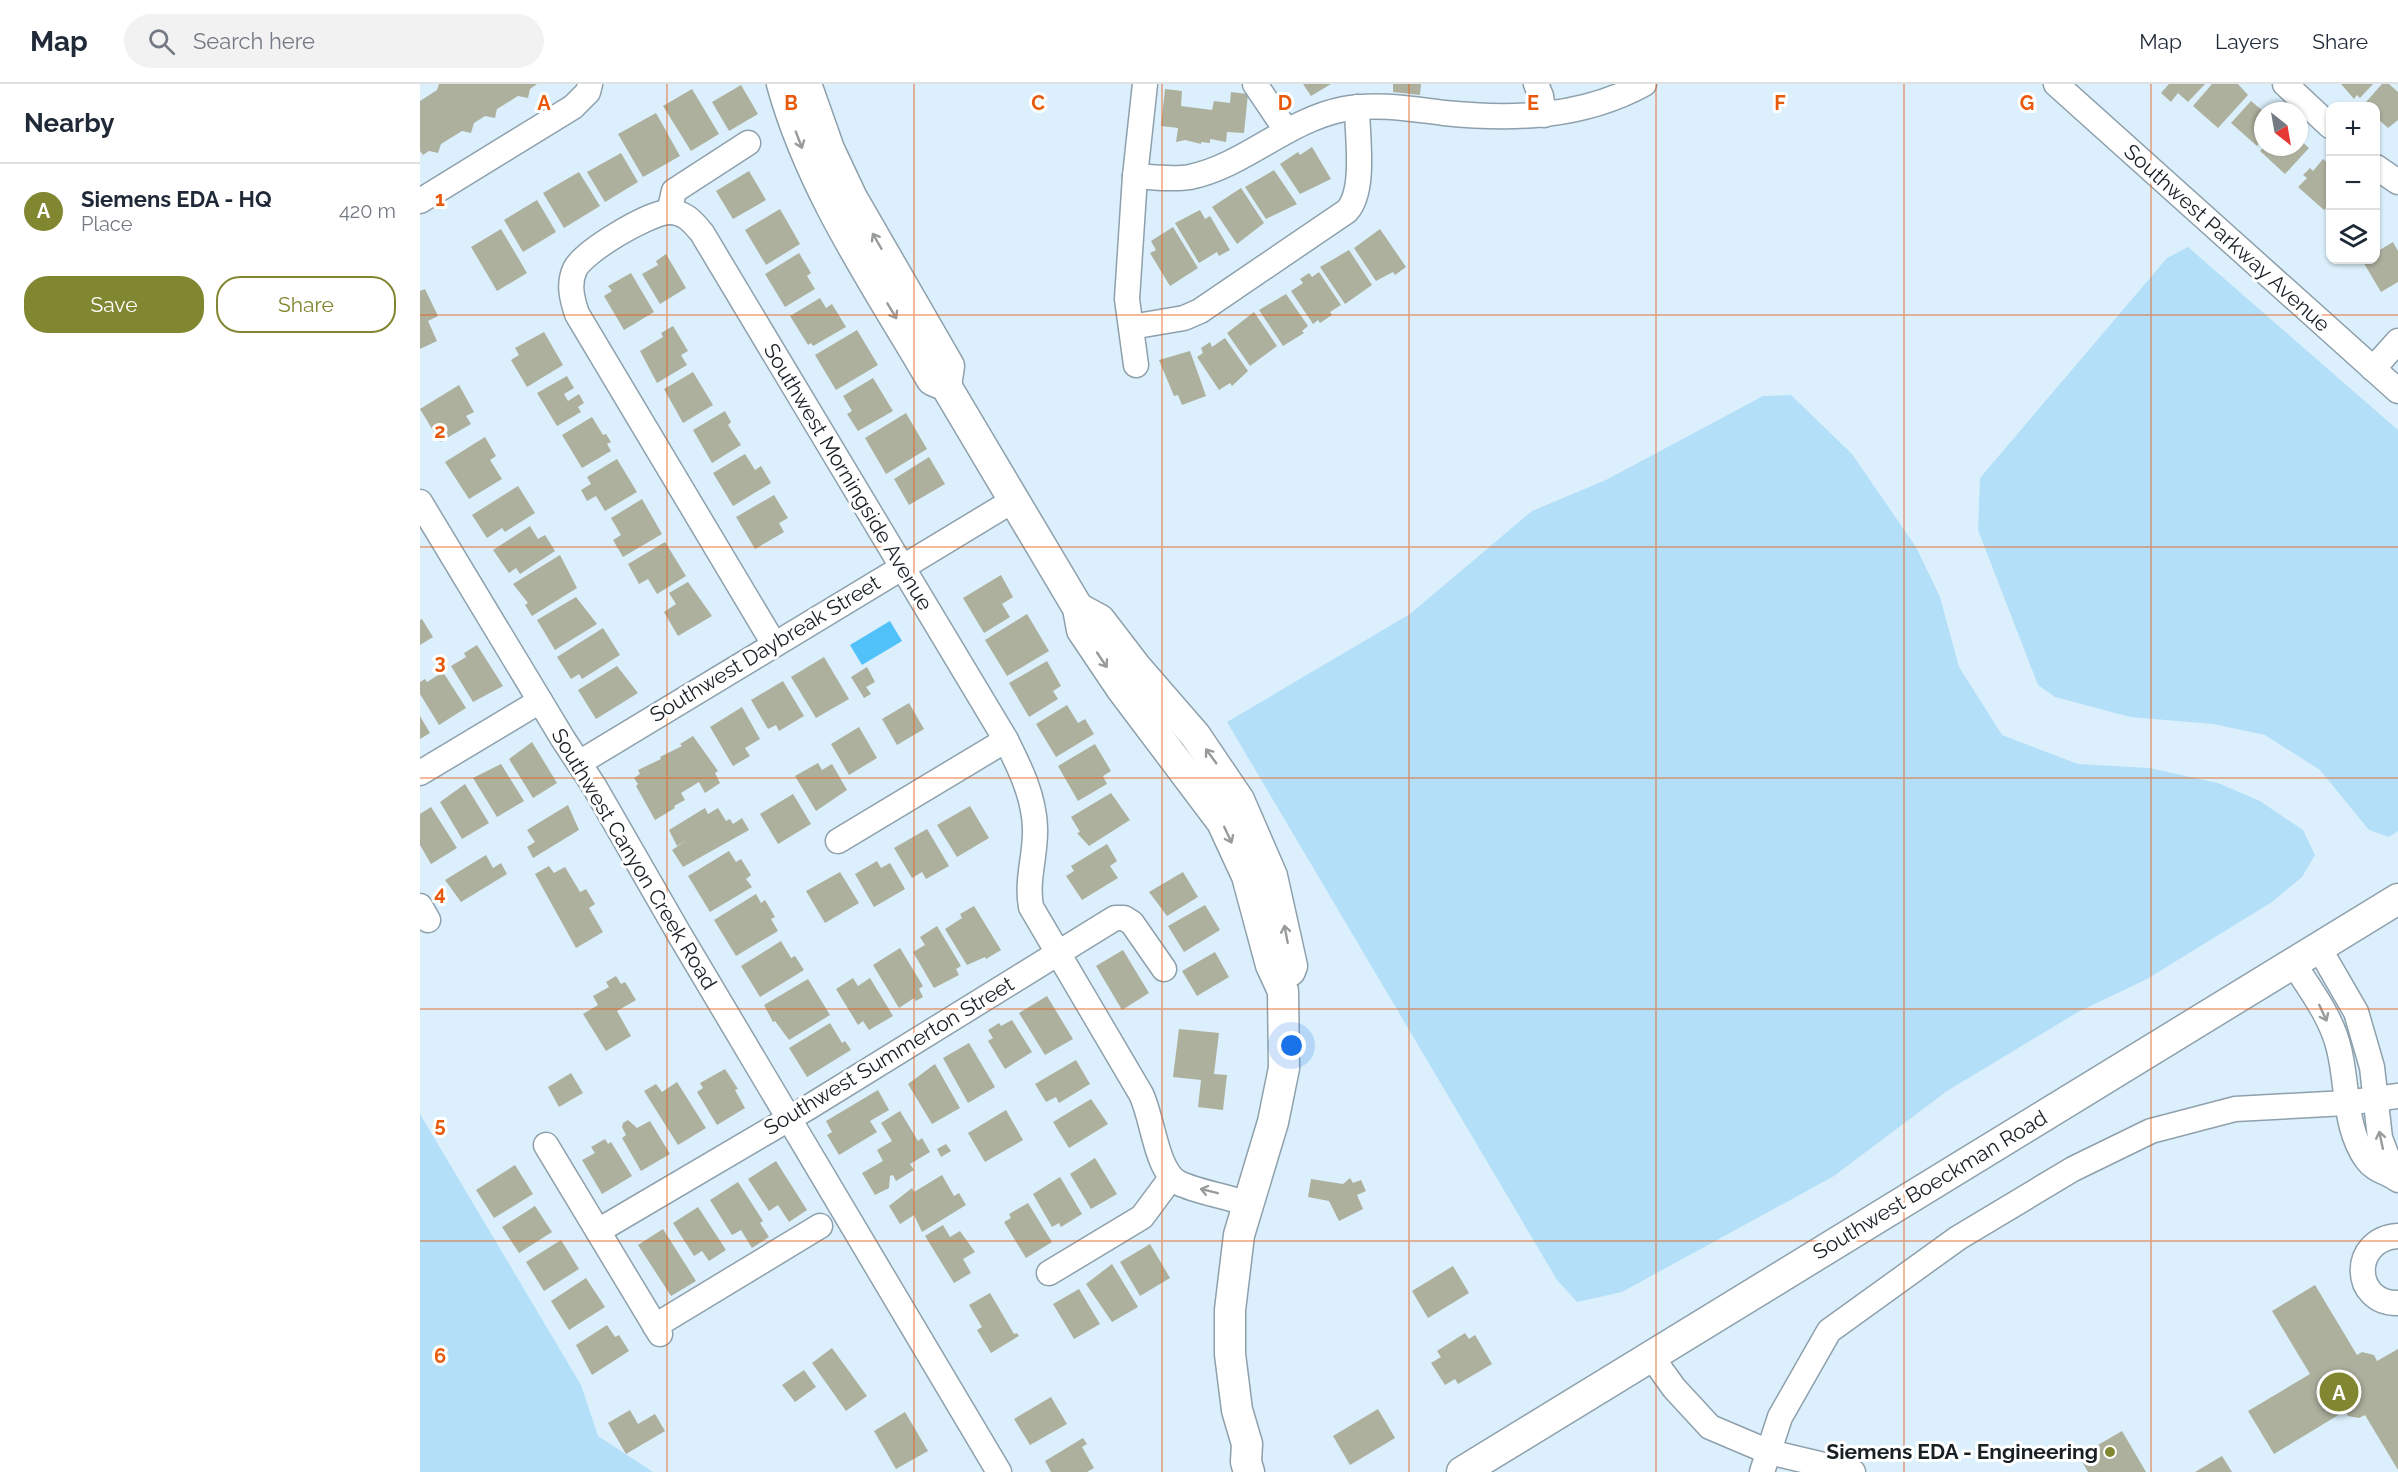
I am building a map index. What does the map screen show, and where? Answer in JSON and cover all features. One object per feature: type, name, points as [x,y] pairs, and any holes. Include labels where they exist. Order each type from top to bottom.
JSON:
[{"type":"main road","points":[[782,84],[797,134],[819,184],[932,380],[946,386],[1077,608],[1082,630],[1222,822],[1247,876],[1271,965],[1283,991],[1284,1068],[1273,1122],[1239,1235],[1230,1310],[1230,1354],[1248,1458],[1268,1472]]},
{"type":"main road","points":[[806,84],[826,141],[852,198],[949,366],[946,386]]},
{"type":"main road","name":"Southwest Boeckman Road","points":[[1462,1472],[2398,899]]},
{"type":"street","points":[[420,201],[573,107],[588,92],[590,84]]},
{"type":"street","points":[[1137,365],[1127,299],[1135,176],[1145,84]]},
{"type":"street","points":[[1255,84],[1286,130]]},
{"type":"street","points":[[1536,84],[1541,96],[1544,115]]},
{"type":"street","points":[[1135,176],[1175,178],[1191,176],[1220,166],[1286,130],[1327,113],[1357,107],[1393,106],[1493,117],[1544,115],[1586,107],[1644,84]]},
{"type":"street","name":"Southwest Parkway Avenue","points":[[2056,84],[2373,369],[2396,386]]},
{"type":"street","points":[[2285,84],[2326,121]]},
{"type":"street","points":[[1131,327],[1184,318],[1200,311],[1347,211],[1355,201],[1358,187],[1357,107]]},
{"type":"street","points":[[748,143],[674,191],[669,212],[651,216],[588,254],[576,268],[571,280],[571,297],[577,314],[774,644]]},
{"type":"street","points":[[2380,170],[2398,183]]},
{"type":"street","name":"Southwest Morningside Avenue","points":[[669,212],[687,217],[702,233],[900,567],[1006,740],[1023,775],[1032,805],[1035,828],[1028,880],[1031,907],[1141,1094],[1151,1118],[1161,1160],[1171,1178]]},
{"type":"street","points":[[2373,369],[2398,341]]},
{"type":"street","name":"Southwest Daybreak Street","points":[[579,763],[1014,500]]},
{"type":"street","name":"Southwest Canyon Creek Road","points":[[420,502],[428,532],[579,763],[999,1472]]},
{"type":"street","points":[[420,773],[540,701]]},
{"type":"street","points":[[838,841],[1006,740]]},
{"type":"street","name":"Southwest Summerton Street","points":[[598,1232],[1115,918],[1125,918],[1142,934],[1164,969]]},
{"type":"street","points":[[2319,948],[2356,1012],[2372,1068],[2387,1098],[2380,1138],[2396,1179]]},
{"type":"street","points":[[2293,963],[2317,1000],[2338,1046],[2346,1082],[2346,1103],[2367,1160],[2375,1168],[2396,1179]]},
{"type":"street","points":[[1766,1462],[1780,1417],[1829,1331],[1958,1238],[2073,1169],[2151,1131],[2235,1109],[2346,1103],[2387,1098]]},
{"type":"street","points":[[546,1145],[657,1330],[820,1226]]},
{"type":"street","points":[[1050,1274],[1142,1217],[1171,1178],[1180,1184],[1222,1194],[1247,1204]]},
{"type":"street","points":[[2398,1236],[2387,1237],[2371,1247],[2362,1264],[2365,1283],[2377,1298],[2398,1303]]},
{"type":"street","points":[[1651,1356],[1674,1388],[1710,1428],[1766,1462],[1853,1472]]},
{"type":"shaded area","points":[[2188,247],[2398,430],[2398,831],[2389,837],[2369,830],[2320,770],[2265,735],[2213,724],[2130,717],[2055,697],[2038,685],[1978,530],[1980,478],[2167,258]]},
{"type":"shaded area","points":[[1791,395],[1852,454],[1916,547],[1940,597],[1959,667],[2002,735],[2078,764],[2149,768],[2218,783],[2260,801],[2303,830],[2315,855],[2302,877],[2272,902],[2147,979],[2078,1012],[1947,1091],[1834,1176],[1622,1292],[1577,1302],[1557,1280],[1227,722],[1410,614],[1532,511],[1606,480],[1763,396]]},
{"type":"shaded area","points":[[420,1114],[581,1385],[598,1436],[653,1472],[420,1472]]},
{"type":"water","points":[[890,621],[902,641],[862,665],[850,645]]},
{"type":"building","points":[[439,84],[537,84],[530,89],[528,98],[518,96],[497,109],[495,118],[485,116],[474,123],[471,133],[462,131],[441,144],[438,153],[429,151],[423,155],[420,151],[420,101],[437,90]]},
{"type":"building","points":[[1303,84],[1331,84],[1311,96]]},
{"type":"building","points":[[1393,84],[1421,84],[1420,95],[1393,92]]},
{"type":"building","points":[[2169,84],[2205,84],[2188,102],[2178,93],[2171,102],[2161,93]]},
{"type":"building","points":[[2212,84],[2238,84],[2248,95],[2218,128],[2193,106]]},
{"type":"building","points":[[2341,84],[2373,84],[2360,98],[2357,95],[2354,99]]},
{"type":"building","points":[[2382,84],[2389,84],[2398,92],[2398,120],[2388,128],[2380,121],[2380,102],[2366,102]]},
{"type":"building","points":[[741,85],[758,114],[729,131],[712,102]]},
{"type":"building","points":[[692,89],[719,134],[691,151],[663,106]]},
{"type":"building","points":[[1165,89],[1182,91],[1181,106],[1212,110],[1214,101],[1230,103],[1231,92],[1248,94],[1244,133],[1227,132],[1226,142],[1210,139],[1210,143],[1201,142],[1201,144],[1185,140],[1176,142],[1178,128],[1161,126]]},
{"type":"building","points":[[2251,101],[2254,104],[2254,143],[2231,123]]},
{"type":"building","points":[[656,113],[680,156],[643,177],[618,134]]},
{"type":"building","points":[[1312,147],[1331,179],[1300,194],[1280,164],[1298,152],[1300,155]]},
{"type":"building","points":[[621,153],[638,182],[605,202],[587,172]]},
{"type":"building","points":[[2265,156],[2302,156],[2285,174]]},
{"type":"building","points":[[2323,159],[2326,162],[2326,208],[2324,210],[2298,187],[2307,178],[2303,175],[2310,168],[2313,171]]},
{"type":"building","points":[[1274,170],[1297,204],[1266,219],[1245,187]]},
{"type":"building","points":[[749,171],[766,200],[733,219],[716,191]]},
{"type":"building","points":[[579,172],[600,206],[564,228],[543,193]]},
{"type":"building","points":[[1241,188],[1264,223],[1237,244],[1212,207]]},
{"type":"building","points":[[537,200],[556,232],[523,252],[504,220]]},
{"type":"building","points":[[780,209],[800,244],[766,265],[745,230]]},
{"type":"building","points":[[1200,210],[1205,219],[1210,216],[1230,250],[1219,256],[1217,252],[1199,263],[1175,223]]},
{"type":"building","points":[[1173,227],[1198,268],[1170,286],[1150,253],[1156,250],[1151,241]]},
{"type":"building","points":[[501,229],[527,273],[497,291],[471,247]]},
{"type":"building","points":[[1380,229],[1406,267],[1395,275],[1393,272],[1376,281],[1354,248]]},
{"type":"building","points":[[2393,242],[2398,251],[2398,282],[2381,292],[2364,264],[2380,264],[2380,250]]},
{"type":"building","points":[[1349,250],[1372,285],[1345,304],[1320,267]]},
{"type":"building","points":[[799,253],[811,273],[807,276],[815,289],[785,307],[765,274]]},
{"type":"building","points":[[666,254],[686,288],[660,304],[642,274],[658,265],[656,261]]},
{"type":"building","points":[[1319,272],[1341,305],[1330,312],[1332,315],[1320,323],[1318,320],[1313,324],[1291,291],[1303,283],[1300,279],[1309,273],[1312,277]]},
{"type":"building","points":[[631,273],[654,312],[624,330],[604,296],[612,291],[608,286]]},
{"type":"building","points":[[425,289],[438,316],[428,321],[437,341],[420,349],[420,291]]},
{"type":"building","points":[[1286,294],[1308,326],[1302,331],[1304,333],[1283,346],[1259,310]]},
{"type":"building","points":[[820,298],[826,308],[832,304],[846,327],[813,346],[811,343],[808,345],[790,316]]},
{"type":"building","points":[[1254,312],[1277,346],[1250,366],[1227,333]]},
{"type":"building","points":[[673,326],[688,351],[681,355],[687,365],[657,383],[640,351],[663,337],[661,333]]},
{"type":"building","points":[[857,330],[878,365],[836,390],[815,355]]},
{"type":"building","points":[[544,332],[563,365],[527,387],[511,360],[519,355],[515,348]]},
{"type":"building","points":[[1225,338],[1248,371],[1232,386],[1230,383],[1219,390],[1197,357],[1203,353],[1201,348],[1210,342],[1212,347]]},
{"type":"building","points":[[1190,351],[1206,396],[1182,405],[1178,395],[1174,396],[1159,360]]},
{"type":"building","points":[[693,372],[713,405],[683,423],[664,389]]},
{"type":"building","points":[[567,376],[574,388],[564,394],[568,401],[579,394],[584,403],[578,407],[581,412],[557,426],[537,393]]},
{"type":"building","points":[[873,378],[893,411],[858,431],[847,414],[852,411],[843,396]]},
{"type":"building","points":[[459,385],[474,412],[466,416],[471,424],[440,442],[420,409]]},
{"type":"building","points":[[725,411],[731,422],[728,425],[741,445],[712,463],[693,430]]},
{"type":"building","points":[[906,413],[927,449],[886,474],[865,438]]},
{"type":"building","points":[[592,417],[603,435],[606,434],[611,442],[607,444],[611,451],[582,468],[562,435]]},
{"type":"building","points":[[485,437],[496,456],[490,460],[502,479],[469,499],[445,462]]},
{"type":"building","points":[[745,454],[755,470],[761,466],[771,483],[733,506],[713,473]]},
{"type":"building","points":[[929,457],[945,484],[909,505],[894,479]]},
{"type":"building","points":[[617,459],[637,492],[605,511],[596,496],[587,501],[581,490],[591,484],[587,477]]},
{"type":"building","points":[[518,486],[535,513],[505,532],[502,528],[487,538],[472,515]]},
{"type":"building","points":[[774,495],[788,518],[779,523],[784,532],[755,549],[736,517]]},
{"type":"building","points":[[642,499],[662,534],[623,557],[613,540],[621,535],[611,518]]},
{"type":"building","points":[[530,526],[538,539],[545,535],[555,551],[520,574],[516,568],[509,573],[493,550]]},
{"type":"building","points":[[665,542],[686,576],[657,594],[648,579],[639,584],[628,564]]},
{"type":"building","points":[[560,555],[577,588],[532,616],[525,605],[528,603],[513,584]]},
{"type":"building","points":[[1001,575],[1013,597],[1002,604],[1010,617],[984,633],[963,598]]},
{"type":"building","points":[[688,582],[712,616],[678,636],[664,612],[676,604],[669,593]]},
{"type":"building","points":[[576,597],[597,624],[555,650],[537,620]]},
{"type":"building","points":[[1027,614],[1049,651],[1007,676],[985,640]]},
{"type":"building","points":[[422,619],[433,637],[420,645],[420,620]]},
{"type":"building","points":[[603,628],[620,655],[582,679],[579,674],[571,679],[557,657]]},
{"type":"building","points":[[477,645],[503,686],[473,702],[451,666],[466,657],[464,653]]},
{"type":"building","points":[[824,657],[849,699],[816,718],[791,677]]},
{"type":"building","points":[[1047,661],[1061,686],[1053,691],[1058,699],[1029,717],[1009,683]]},
{"type":"building","points":[[617,666],[638,693],[596,719],[578,690]]},
{"type":"building","points":[[867,667],[875,682],[866,687],[871,694],[864,698],[851,677]]},
{"type":"building","points":[[443,672],[466,708],[439,725],[420,694],[420,682],[425,679],[427,682]]},
{"type":"building","points":[[783,681],[804,716],[779,731],[776,725],[768,729],[751,700]]},
{"type":"building","points":[[909,703],[924,729],[897,745],[882,719]]},
{"type":"building","points":[[1067,705],[1078,723],[1085,719],[1094,734],[1056,757],[1036,724]]},
{"type":"building","points":[[742,707],[760,739],[745,748],[750,756],[733,766],[710,727]]},
{"type":"building","points":[[420,716],[430,733],[420,739]]},
{"type":"building","points":[[859,727],[877,758],[849,775],[831,744]]},
{"type":"building","points":[[693,736],[718,771],[715,773],[720,783],[705,793],[699,782],[681,793],[685,800],[655,820],[634,778],[640,774],[638,770],[661,759],[660,757],[682,746],[680,744]]},
{"type":"building","points":[[532,742],[557,783],[533,798],[509,759]]},
{"type":"building","points":[[1095,744],[1111,771],[1103,776],[1107,784],[1078,801],[1058,766]]},
{"type":"building","points":[[818,763],[822,770],[832,764],[847,790],[816,811],[795,776]]},
{"type":"building","points":[[501,764],[524,801],[497,817],[473,778]]},
{"type":"building","points":[[465,784],[489,823],[462,839],[440,802]]},
{"type":"building","points":[[1111,793],[1130,820],[1089,846],[1077,833],[1080,832],[1071,817]]},
{"type":"building","points":[[793,794],[811,824],[778,844],[760,814]]},
{"type":"building","points":[[568,805],[579,830],[533,858],[527,847],[535,842],[527,830]]},
{"type":"building","points":[[970,806],[989,838],[957,857],[937,825]]},
{"type":"building","points":[[431,807],[457,848],[431,864],[420,845],[420,814]]},
{"type":"building","points":[[705,808],[708,814],[718,808],[726,821],[730,819],[733,824],[742,818],[749,830],[683,867],[672,850],[687,840],[677,846],[669,830]]},
{"type":"building","points":[[927,829],[949,866],[926,879],[922,872],[912,878],[894,848]]},
{"type":"building","points":[[1107,844],[1117,861],[1110,866],[1118,878],[1082,900],[1066,876],[1074,871],[1071,866]]},
{"type":"building","points":[[729,851],[736,862],[741,859],[751,875],[746,879],[752,887],[710,912],[688,876]]},
{"type":"building","points":[[486,855],[493,868],[501,863],[507,874],[461,902],[445,880]]},
{"type":"building","points":[[877,861],[881,868],[890,863],[905,889],[874,907],[855,874]]},
{"type":"building","points":[[549,866],[554,873],[565,867],[580,892],[586,889],[595,904],[589,908],[603,932],[576,948],[535,874]]},
{"type":"building","points":[[840,872],[859,903],[825,923],[806,891]]},
{"type":"building","points":[[1183,872],[1198,897],[1167,916],[1149,892]]},
{"type":"building","points":[[756,894],[761,903],[765,900],[775,917],[771,919],[778,931],[736,956],[714,920]]},
{"type":"building","points":[[1205,905],[1220,930],[1184,952],[1168,926]]},
{"type":"building","points":[[974,906],[1001,950],[986,959],[985,957],[967,965],[945,929],[962,918],[960,914]]},
{"type":"building","points":[[937,926],[961,966],[956,969],[959,975],[934,988],[913,952],[925,945],[920,937]]},
{"type":"building","points":[[781,941],[791,958],[795,956],[804,970],[760,997],[741,966]]},
{"type":"building","points":[[900,948],[923,986],[919,989],[923,997],[916,1001],[914,998],[899,1008],[873,965]]},
{"type":"building","points":[[1123,950],[1149,993],[1122,1010],[1096,966]]},
{"type":"building","points":[[1215,952],[1229,977],[1197,996],[1182,971]]},
{"type":"building","points":[[616,976],[621,984],[625,982],[636,1000],[617,1011],[631,1036],[606,1051],[583,1014],[598,1005],[593,996],[609,987],[606,982]]},
{"type":"building","points":[[853,978],[858,986],[870,978],[893,1016],[869,1030],[863,1021],[858,1025],[836,989]]},
{"type":"building","points":[[808,979],[830,1015],[789,1040],[775,1021],[773,1022],[764,1005]]},
{"type":"building","points":[[1047,996],[1073,1039],[1045,1055],[1019,1013]]},
{"type":"building","points":[[1012,1020],[1032,1052],[1005,1069],[988,1041],[993,1038],[988,1030],[999,1023],[1001,1026]]},
{"type":"building","points":[[830,1023],[842,1043],[845,1041],[851,1050],[807,1077],[789,1048]]},
{"type":"building","points":[[1179,1029],[1219,1033],[1214,1074],[1227,1075],[1223,1110],[1198,1107],[1201,1080],[1173,1077]]},
{"type":"building","points":[[969,1043],[995,1087],[968,1103],[943,1058]]},
{"type":"building","points":[[1076,1060],[1090,1084],[1059,1103],[1056,1097],[1046,1102],[1035,1084]]},
{"type":"building","points":[[935,1064],[960,1108],[932,1124],[908,1084]]},
{"type":"building","points":[[725,1069],[738,1089],[735,1090],[745,1108],[717,1125],[697,1092],[703,1088],[700,1083]]},
{"type":"building","points":[[571,1073],[583,1093],[559,1107],[548,1087]]},
{"type":"building","points":[[677,1082],[706,1128],[678,1145],[644,1091],[656,1084],[662,1092]]},
{"type":"building","points":[[878,1090],[889,1110],[870,1121],[877,1132],[839,1155],[827,1135],[832,1132],[826,1121]]},
{"type":"building","points":[[1091,1099],[1108,1124],[1069,1148],[1053,1122]]},
{"type":"building","points":[[1006,1110],[1023,1140],[985,1162],[968,1133]]},
{"type":"building","points":[[900,1111],[918,1141],[922,1138],[930,1152],[910,1164],[914,1170],[896,1181],[893,1175],[890,1176],[889,1188],[875,1195],[862,1173],[883,1161],[877,1150],[892,1141],[881,1123]]},
{"type":"building","points":[[628,1120],[637,1128],[650,1121],[670,1154],[641,1171],[622,1138],[626,1135],[622,1127],[623,1123]]},
{"type":"building","points":[[605,1139],[608,1144],[611,1142],[632,1176],[602,1194],[582,1160],[595,1153],[591,1147]]},
{"type":"building","points":[[946,1144],[951,1151],[941,1157],[937,1149]]},
{"type":"building","points":[[1095,1158],[1117,1194],[1091,1209],[1070,1174]]},
{"type":"building","points":[[776,1161],[807,1210],[789,1222],[778,1205],[769,1211],[748,1179]]},
{"type":"building","points":[[515,1165],[533,1194],[494,1218],[476,1190]]},
{"type":"building","points":[[942,1175],[954,1196],[959,1193],[966,1205],[922,1232],[914,1215],[900,1224],[889,1206],[912,1188],[914,1192]]},
{"type":"building","points":[[1060,1177],[1082,1214],[1061,1227],[1059,1223],[1052,1227],[1033,1194]]},
{"type":"building","points":[[1350,1178],[1353,1183],[1361,1180],[1366,1191],[1357,1195],[1363,1209],[1339,1221],[1329,1201],[1308,1197],[1311,1179],[1343,1184]]},
{"type":"building","points":[[738,1182],[763,1221],[760,1223],[769,1237],[752,1248],[741,1230],[732,1235],[710,1200]]},
{"type":"building","points":[[1028,1203],[1052,1242],[1026,1258],[1004,1222],[1011,1218],[1009,1214]]},
{"type":"building","points":[[535,1206],[552,1232],[519,1253],[502,1227]]},
{"type":"building","points":[[698,1207],[726,1250],[709,1261],[702,1251],[694,1256],[673,1223]]},
{"type":"building","points":[[943,1225],[950,1237],[960,1231],[975,1252],[963,1259],[971,1273],[954,1283],[925,1236]]},
{"type":"building","points":[[663,1229],[696,1281],[671,1296],[638,1245]]},
{"type":"building","points":[[561,1240],[579,1269],[544,1291],[526,1262]]},
{"type":"building","points":[[1150,1244],[1170,1278],[1140,1296],[1120,1262]]},
{"type":"building","points":[[1112,1264],[1138,1307],[1112,1322],[1086,1284]]},
{"type":"building","points":[[1453,1266],[1469,1293],[1428,1318],[1412,1291]]},
{"type":"building","points":[[586,1278],[605,1307],[569,1330],[551,1301]]},
{"type":"building","points":[[2315,1285],[2357,1355],[2362,1352],[2374,1355],[2377,1361],[2398,1349],[2398,1470],[2365,1415],[2359,1418],[2348,1416],[2345,1411],[2274,1454],[2248,1411],[2310,1374],[2272,1311]]},
{"type":"building","points":[[1079,1289],[1100,1324],[1074,1339],[1053,1304]]},
{"type":"building","points":[[990,1293],[1014,1334],[1017,1333],[1019,1336],[991,1353],[977,1330],[982,1327],[969,1305]]},
{"type":"building","points":[[607,1325],[615,1337],[619,1335],[629,1351],[592,1375],[576,1345]]},
{"type":"building","points":[[1465,1333],[1469,1339],[1475,1335],[1492,1364],[1458,1384],[1455,1379],[1445,1385],[1431,1363],[1441,1357],[1437,1351]]},
{"type":"building","points":[[832,1348],[867,1396],[846,1411],[812,1363]]},
{"type":"building","points":[[804,1370],[816,1387],[795,1402],[782,1385]]},
{"type":"building","points":[[1051,1397],[1067,1424],[1030,1445],[1014,1419]]},
{"type":"building","points":[[1378,1409],[1395,1438],[1350,1465],[1333,1436]]},
{"type":"building","points":[[630,1410],[638,1424],[655,1414],[665,1431],[626,1454],[608,1423]]},
{"type":"building","points":[[905,1412],[928,1451],[896,1469],[874,1431]]},
{"type":"building","name":"Siemens EDA - Engineering","points":[[2122,1431],[2146,1472],[2088,1472],[2079,1456]]},
{"type":"building","points":[[1083,1438],[1087,1444],[1082,1447],[1094,1468],[1087,1472],[1051,1472],[1045,1461]]},
{"type":"building","points":[[2222,1456],[2232,1472],[2195,1472]]},
{"type":"place","name":"Siemens EDA - HQ","points":[[2339,1392]]},
{"type":"place","name":"Siemens EDA - Engineering","points":[[2110,1452]]}]
